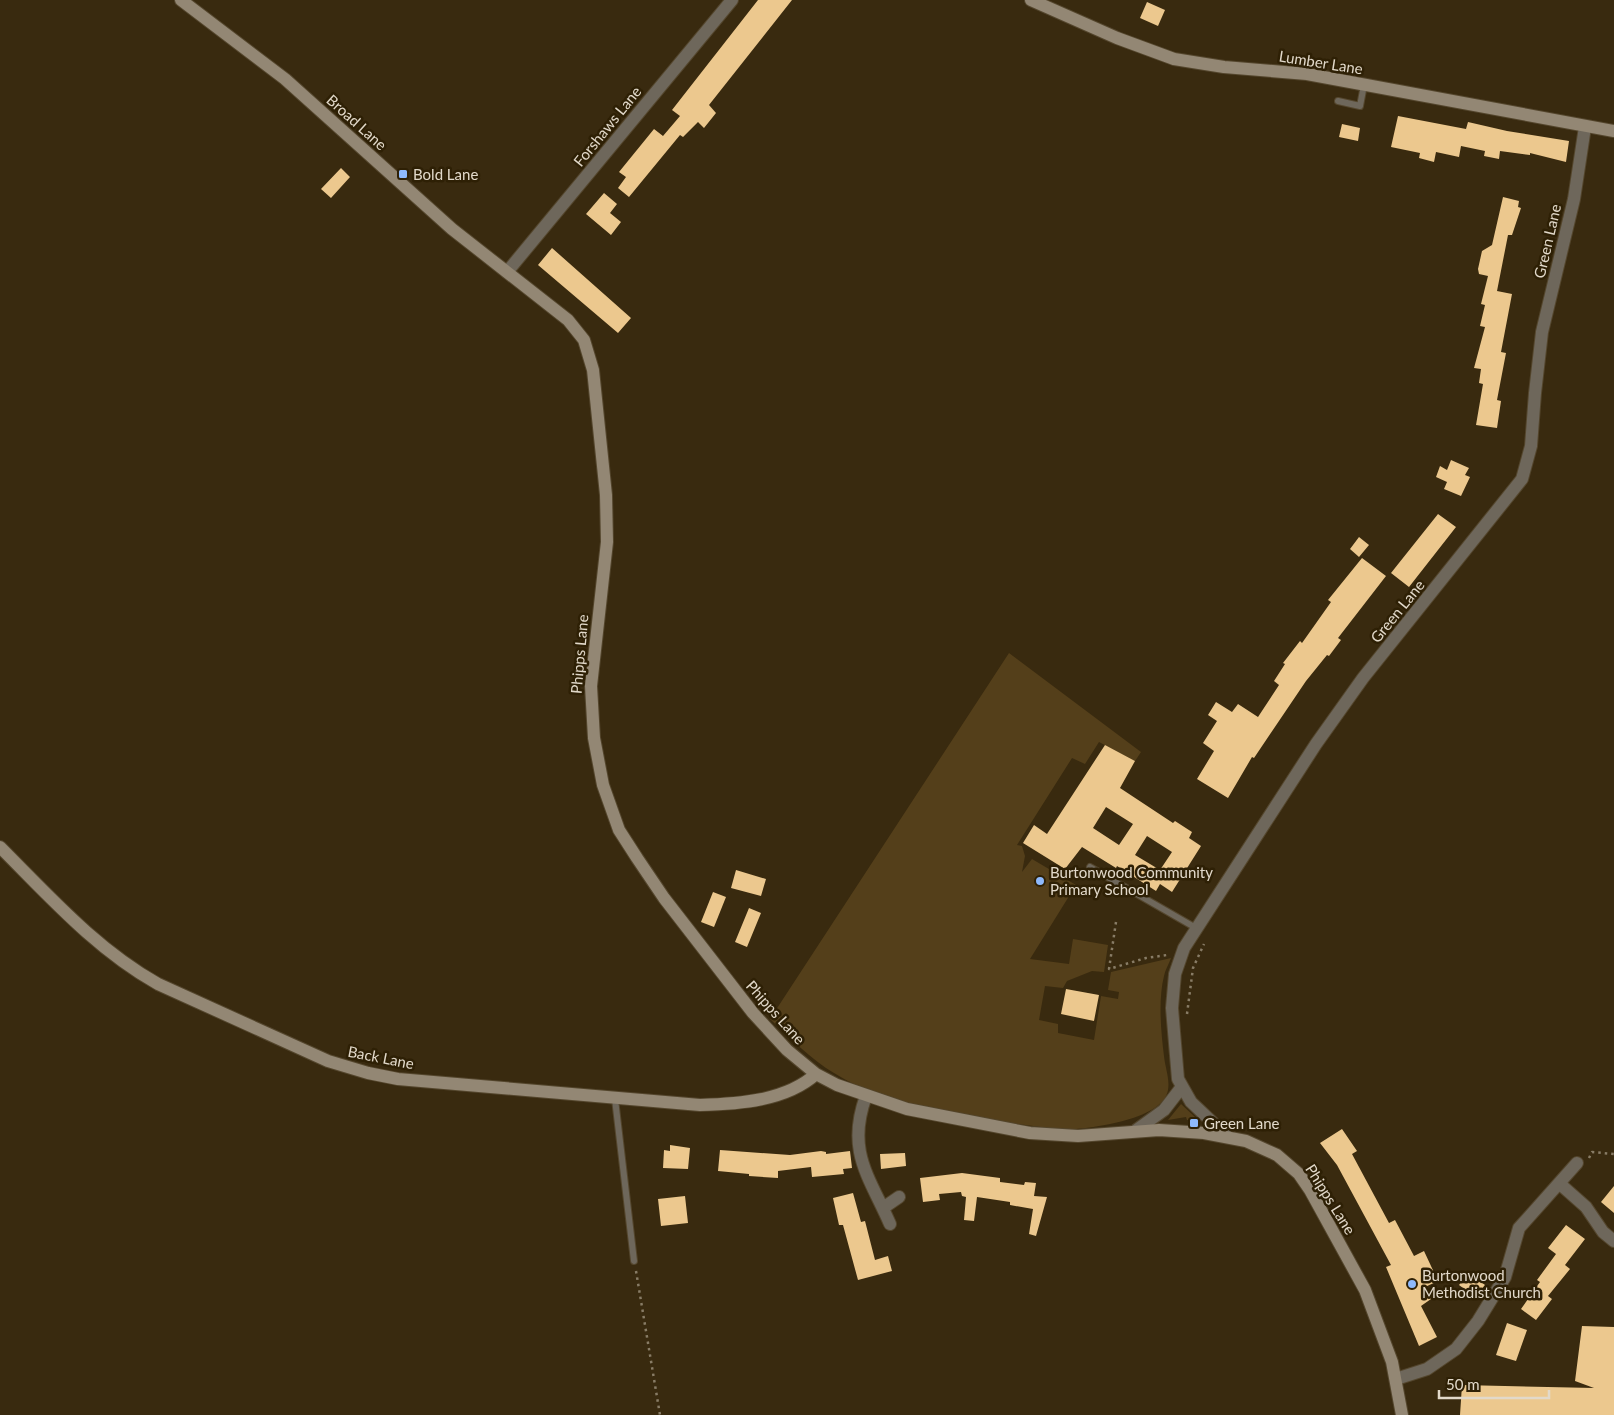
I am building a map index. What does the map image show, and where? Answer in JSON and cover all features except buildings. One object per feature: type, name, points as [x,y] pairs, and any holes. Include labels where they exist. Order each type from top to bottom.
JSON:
[{"type":"street","name":"Broad Lane","points":[[181,0],[285,79],[452,229],[507,272]]},
{"type":"street","name":"Forshaws Lane","points":[[507,272],[732,0]]},
{"type":"street","name":"Lumber Lane","points":[[1031,0],[1117,38],[1174,59],[1224,67],[1307,74],[1614,131]]},
{"type":"street","name":"Green Lane","points":[[1227,1136],[1191,1102],[1181,1088],[1176,1068],[1173,992],[1179,962],[1196,928],[1316,744],[1363,678],[1522,479],[1532,446],[1535,392],[1542,332],[1574,199],[1586,127]]},
{"type":"street","name":"Phipps Lane","points":[[507,272],[568,320],[584,340],[593,370],[606,496],[607,542],[590,686],[594,738],[603,785],[619,830],[664,898],[726,979],[786,1050],[816,1074],[866,1096],[907,1109],[1030,1133],[1078,1136],[1135,1131],[1182,1131],[1227,1136],[1258,1145],[1277,1155],[1298,1174],[1310,1190],[1365,1290],[1392,1362],[1402,1415]]},
{"type":"street","name":"Back Lane","points":[[0,848],[83,931],[136,972],[158,984],[347,1068],[398,1079],[700,1105],[745,1102],[793,1089],[816,1074]]},
{"type":"street","points":[[1135,1131],[1164,1110],[1181,1088]]},
{"type":"street","points":[[866,1096],[858,1126],[862,1162],[866,1177],[890,1224]]},
{"type":"street","points":[[1396,1379],[1427,1370],[1456,1349],[1478,1321],[1505,1277],[1519,1228],[1582,1163]]},
{"type":"street","points":[[1560,1184],[1586,1207],[1603,1232],[1614,1241]]},
{"type":"street","points":[[883,1208],[899,1197]]},
{"type":"lane","points":[[1338,101],[1360,106],[1364,85]]},
{"type":"lane","points":[[1090,867],[1196,928]]},
{"type":"lane","points":[[615,1099],[634,1261]]},
{"type":"path","points":[[1116,922],[1108,969],[1146,958],[1174,956]]},
{"type":"path","points":[[1187,1018],[1191,980],[1205,943]]},
{"type":"path","points":[[1582,1163],[1592,1152],[1614,1154]]},
{"type":"path","points":[[634,1261],[660,1415]]},
{"type":"shaded area","name":"Burtonwood Community Primary School","points":[[1009,653],[1141,752],[1135,761],[1099,742],[1085,764],[1072,758],[1017,845],[1022,846],[1025,856],[1022,872],[1032,859],[1076,885],[1030,959],[1069,964],[1073,939],[1108,945],[1104,972],[1092,971],[1067,981],[1063,988],[1045,986],[1039,1020],[1058,1024],[1058,1033],[1094,1040],[1101,996],[1118,999],[1119,992],[1108,990],[1111,972],[1171,958],[1162,985],[1161,1006],[1162,1037],[1168,1090],[1163,1101],[1153,1109],[1139,1116],[1105,1125],[1062,1130],[944,1113],[887,1098],[860,1087],[825,1067],[770,1019]]},
{"type":"shaded area","points":[[1181,1104],[1195,1117],[1196,1121],[1187,1120],[1186,1117],[1168,1120]]},
{"type":"place","name":"Bold Lane","points":[[403,174]]},
{"type":"place","name":"Burtonwood Community Primary School","points":[[1040,881]]},
{"type":"place","name":"Green Lane","points":[[1194,1123]]},
{"type":"place","name":"Burtonwood Methodist Church","points":[[1412,1284]]}]
